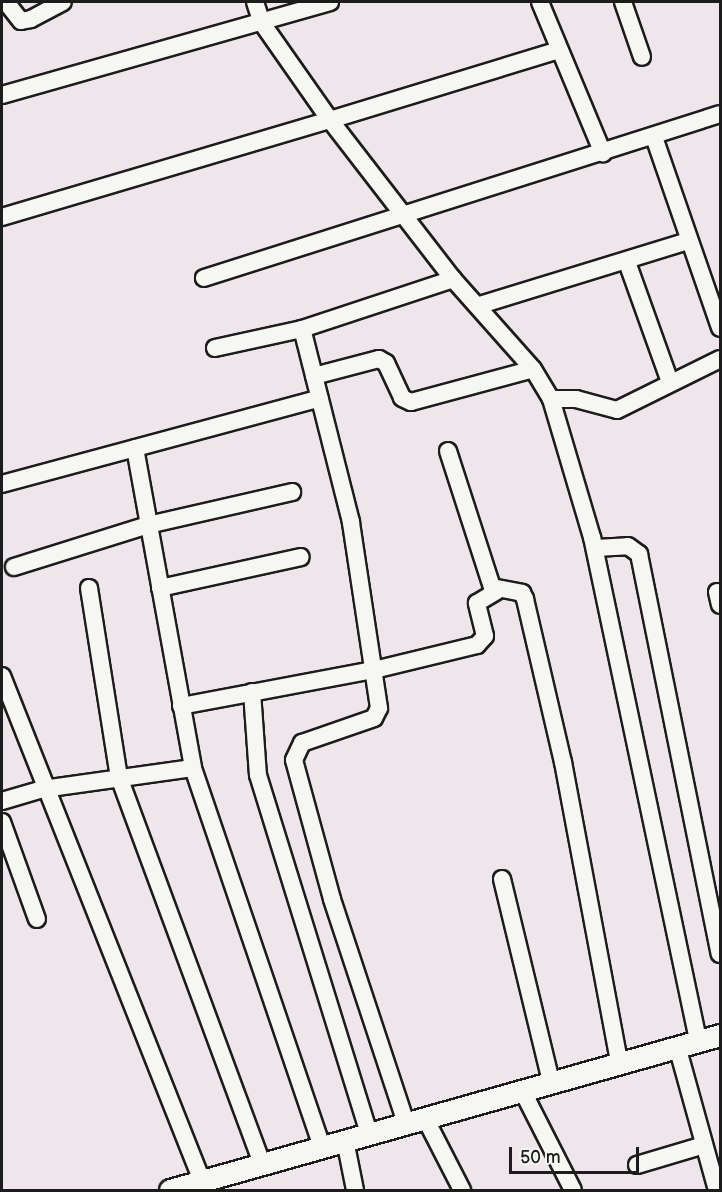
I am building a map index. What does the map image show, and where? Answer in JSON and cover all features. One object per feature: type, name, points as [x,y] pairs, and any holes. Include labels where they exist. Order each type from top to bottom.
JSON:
[{"type":"street","points":[[6,2],[21,21],[32,19],[63,2]]},
{"type":"street","points":[[255,2],[262,23],[330,120],[453,279],[480,305],[533,369],[551,399],[595,548],[698,1040]]},
{"type":"street","points":[[2,95],[330,2]]},
{"type":"street","points":[[540,2],[603,153]]},
{"type":"street","points":[[623,2],[642,57]]},
{"type":"street","points":[[2,217],[559,50]]},
{"type":"street","points":[[204,278],[402,214],[654,137],[720,114]]},
{"type":"street","points":[[654,137],[688,241],[720,328]]},
{"type":"street","points":[[480,305],[627,262],[688,241]]},
{"type":"street","points":[[627,262],[670,382]]},
{"type":"street","points":[[215,348],[302,329],[453,279]]},
{"type":"street","points":[[302,329],[351,522],[379,708],[376,716],[302,743],[294,760],[332,899],[416,1120],[462,1191]]},
{"type":"street","points":[[314,376],[379,359],[386,363],[402,398],[411,402],[533,369]]},
{"type":"street","points":[[551,399],[571,398],[617,410],[720,359]]},
{"type":"street","points":[[2,484],[320,398]]},
{"type":"street","points":[[135,448],[193,768],[322,1147]]},
{"type":"street","points":[[448,451],[492,587],[497,591]]},
{"type":"street","points":[[14,567],[148,525],[292,492]]},
{"type":"street","points":[[595,548],[628,546],[639,554],[720,954]]},
{"type":"street","points":[[160,588],[301,557]]},
{"type":"street","points":[[89,588],[119,777],[262,1164]]},
{"type":"street","points":[[182,706],[374,669],[481,643],[485,636],[477,603],[497,591],[520,592],[525,599],[563,762],[619,1062]]},
{"type":"street","points":[[2,676],[43,789],[202,1181]]},
{"type":"street","points":[[252,693],[258,775],[369,1133]]},
{"type":"street","points":[[2,801],[43,789],[193,768]]},
{"type":"street","points":[[2,822],[37,919]]},
{"type":"street","points":[[502,879],[551,1082]]},
{"type":"street","points":[[170,1191],[720,1035]]},
{"type":"street","points":[[677,1046],[717,1191]]},
{"type":"street","points":[[522,1090],[573,1191]]},
{"type":"street","points":[[345,1140],[355,1191]]},
{"type":"street","points":[[637,1166],[704,1145]]}]
